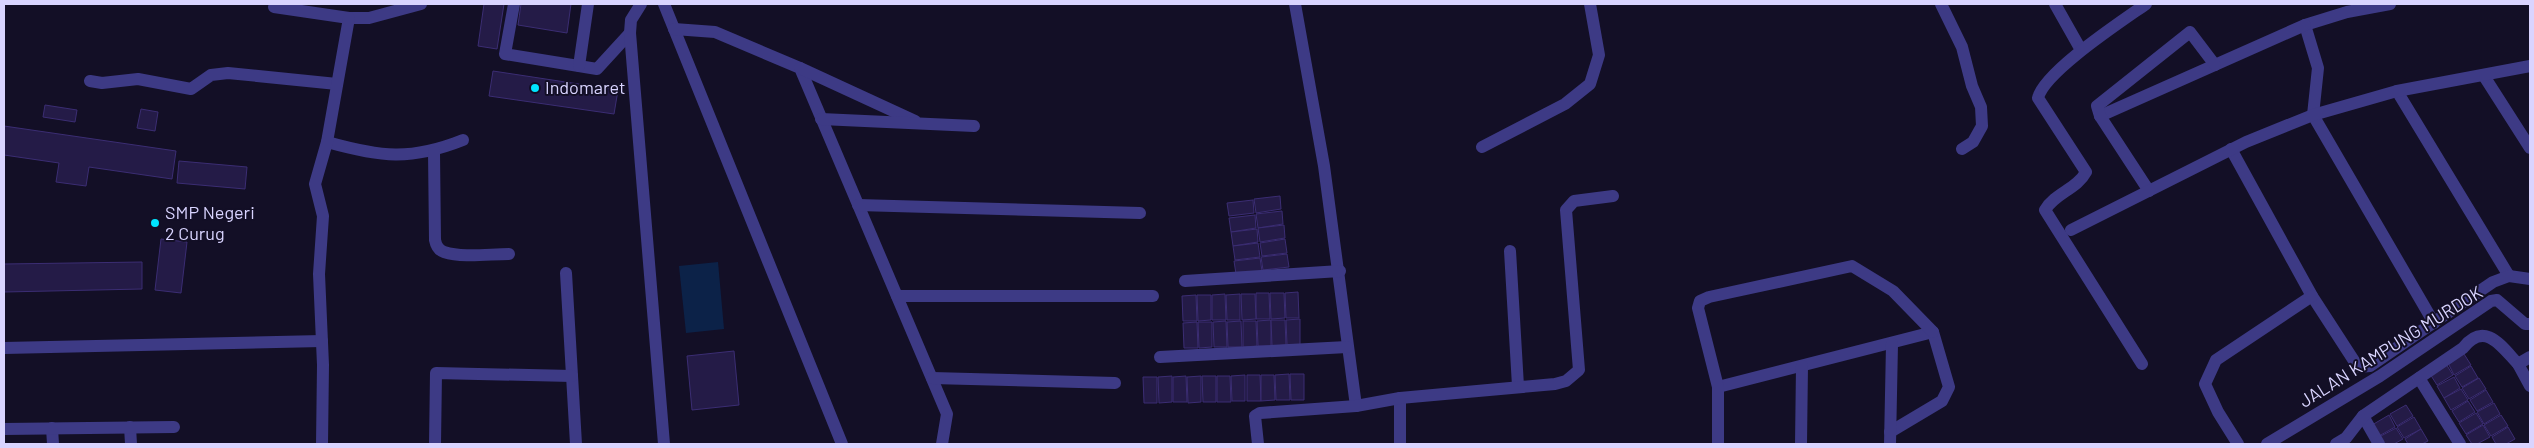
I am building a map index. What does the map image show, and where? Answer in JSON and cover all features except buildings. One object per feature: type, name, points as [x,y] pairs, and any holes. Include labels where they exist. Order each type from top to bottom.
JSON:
[{"type":"street","points":[[274,7],[349,18],[369,18],[421,4]]},
{"type":"street","points":[[514,4],[505,54],[597,68],[630,33]]},
{"type":"street","points":[[578,66],[588,4]]},
{"type":"street","points":[[641,4],[632,20],[630,33],[664,444]]},
{"type":"street","points":[[664,4],[842,444]]},
{"type":"street","points":[[1295,4],[1324,166],[1340,272],[1347,347],[1356,406]]},
{"type":"street","points":[[1482,147],[1566,104],[1590,84],[1599,55],[1590,4]]},
{"type":"street","points":[[1941,4],[1962,47],[1972,86],[1981,107],[1982,126],[1972,142],[1962,149]]},
{"type":"street","points":[[2056,4],[2081,50]]},
{"type":"street","points":[[2142,364],[2044,210],[2050,201],[2083,179],[2086,172],[2038,98],[2042,87],[2081,50],[2146,4]]},
{"type":"street","points":[[2100,116],[2346,8],[2390,4]]},
{"type":"street","points":[[322,444],[322,341],[319,274],[323,216],[315,184],[327,142],[349,18]]},
{"type":"street","points":[[2304,25],[2318,68],[2313,115],[2434,323]]},
{"type":"street","points":[[674,29],[715,32],[800,68],[922,124]]},
{"type":"street","points":[[2148,191],[2100,116],[2097,106],[2190,32],[2215,65]]},
{"type":"street","points":[[2071,230],[2231,149],[2313,115],[2397,91],[2530,66]]},
{"type":"street","points":[[800,68],[946,414],[942,444]]},
{"type":"street","points":[[90,81],[102,83],[138,79],[191,89],[211,75],[228,73],[337,84]]},
{"type":"street","points":[[2484,76],[2530,148]]},
{"type":"street","points":[[2397,91],[2509,276]]},
{"type":"street","points":[[822,119],[974,126]]},
{"type":"street","points":[[327,142],[369,154],[394,155],[434,152],[463,140]]},
{"type":"street","points":[[2231,149],[2312,296],[2358,367],[2370,366],[2493,282],[2509,276],[2530,278]]},
{"type":"street","points":[[434,152],[434,240],[437,247],[442,252],[457,254],[509,254]]},
{"type":"street","points":[[1258,444],[1254,421],[1255,416],[1260,413],[1356,406],[1400,398],[1566,381],[1579,370],[1566,210],[1574,200],[1613,196]]},
{"type":"street","points":[[858,206],[1140,213]]},
{"type":"street","points":[[1510,251],[1518,386]]},
{"type":"street","points":[[1718,444],[1718,387],[1698,308],[1700,301],[1709,297],[1852,266],[1893,291],[1933,332],[1950,387],[1942,401],[1890,438]]},
{"type":"street","points":[[1185,281],[1340,272]]},
{"type":"street","points":[[566,273],[576,444]]},
{"type":"street","points":[[897,296],[1153,296]]},
{"type":"street","points":[[2238,444],[2218,412],[2205,384],[2216,360],[2312,296]]},
{"type":"street","name":"JALAN KAMPUNG MURDOK","points":[[2268,444],[2380,376],[2491,301],[2497,300],[2525,324],[2530,324]]},
{"type":"street","points":[[1718,387],[1933,332]]},
{"type":"street","points":[[2336,444],[2346,438],[2363,416],[2463,348],[2468,342],[2482,335],[2493,337],[2518,364],[2530,386]]},
{"type":"street","points":[[4,348],[322,341]]},
{"type":"street","points":[[1890,438],[1892,344]]},
{"type":"street","points":[[1160,357],[1347,347]]},
{"type":"street","points":[[2518,364],[2530,356]]},
{"type":"street","points":[[1801,444],[1802,366]]},
{"type":"street","points":[[435,444],[436,373],[572,376]]},
{"type":"street","points":[[932,378],[1115,383]]},
{"type":"street","points":[[2419,378],[2460,444]]},
{"type":"street","points":[[1400,398],[1400,444]]},
{"type":"street","points":[[2363,416],[2380,444]]},
{"type":"street","points":[[130,427],[131,444]]},
{"type":"street","points":[[4,429],[174,427]]},
{"type":"street","points":[[52,428],[53,444]]},
{"type":"water","points":[[718,262],[724,329],[686,333],[679,266]]},
{"type":"place","name":"Indomaret","points":[[535,88]]},
{"type":"place","name":"SMP Negeri 2 Curug","points":[[155,223]]}]
